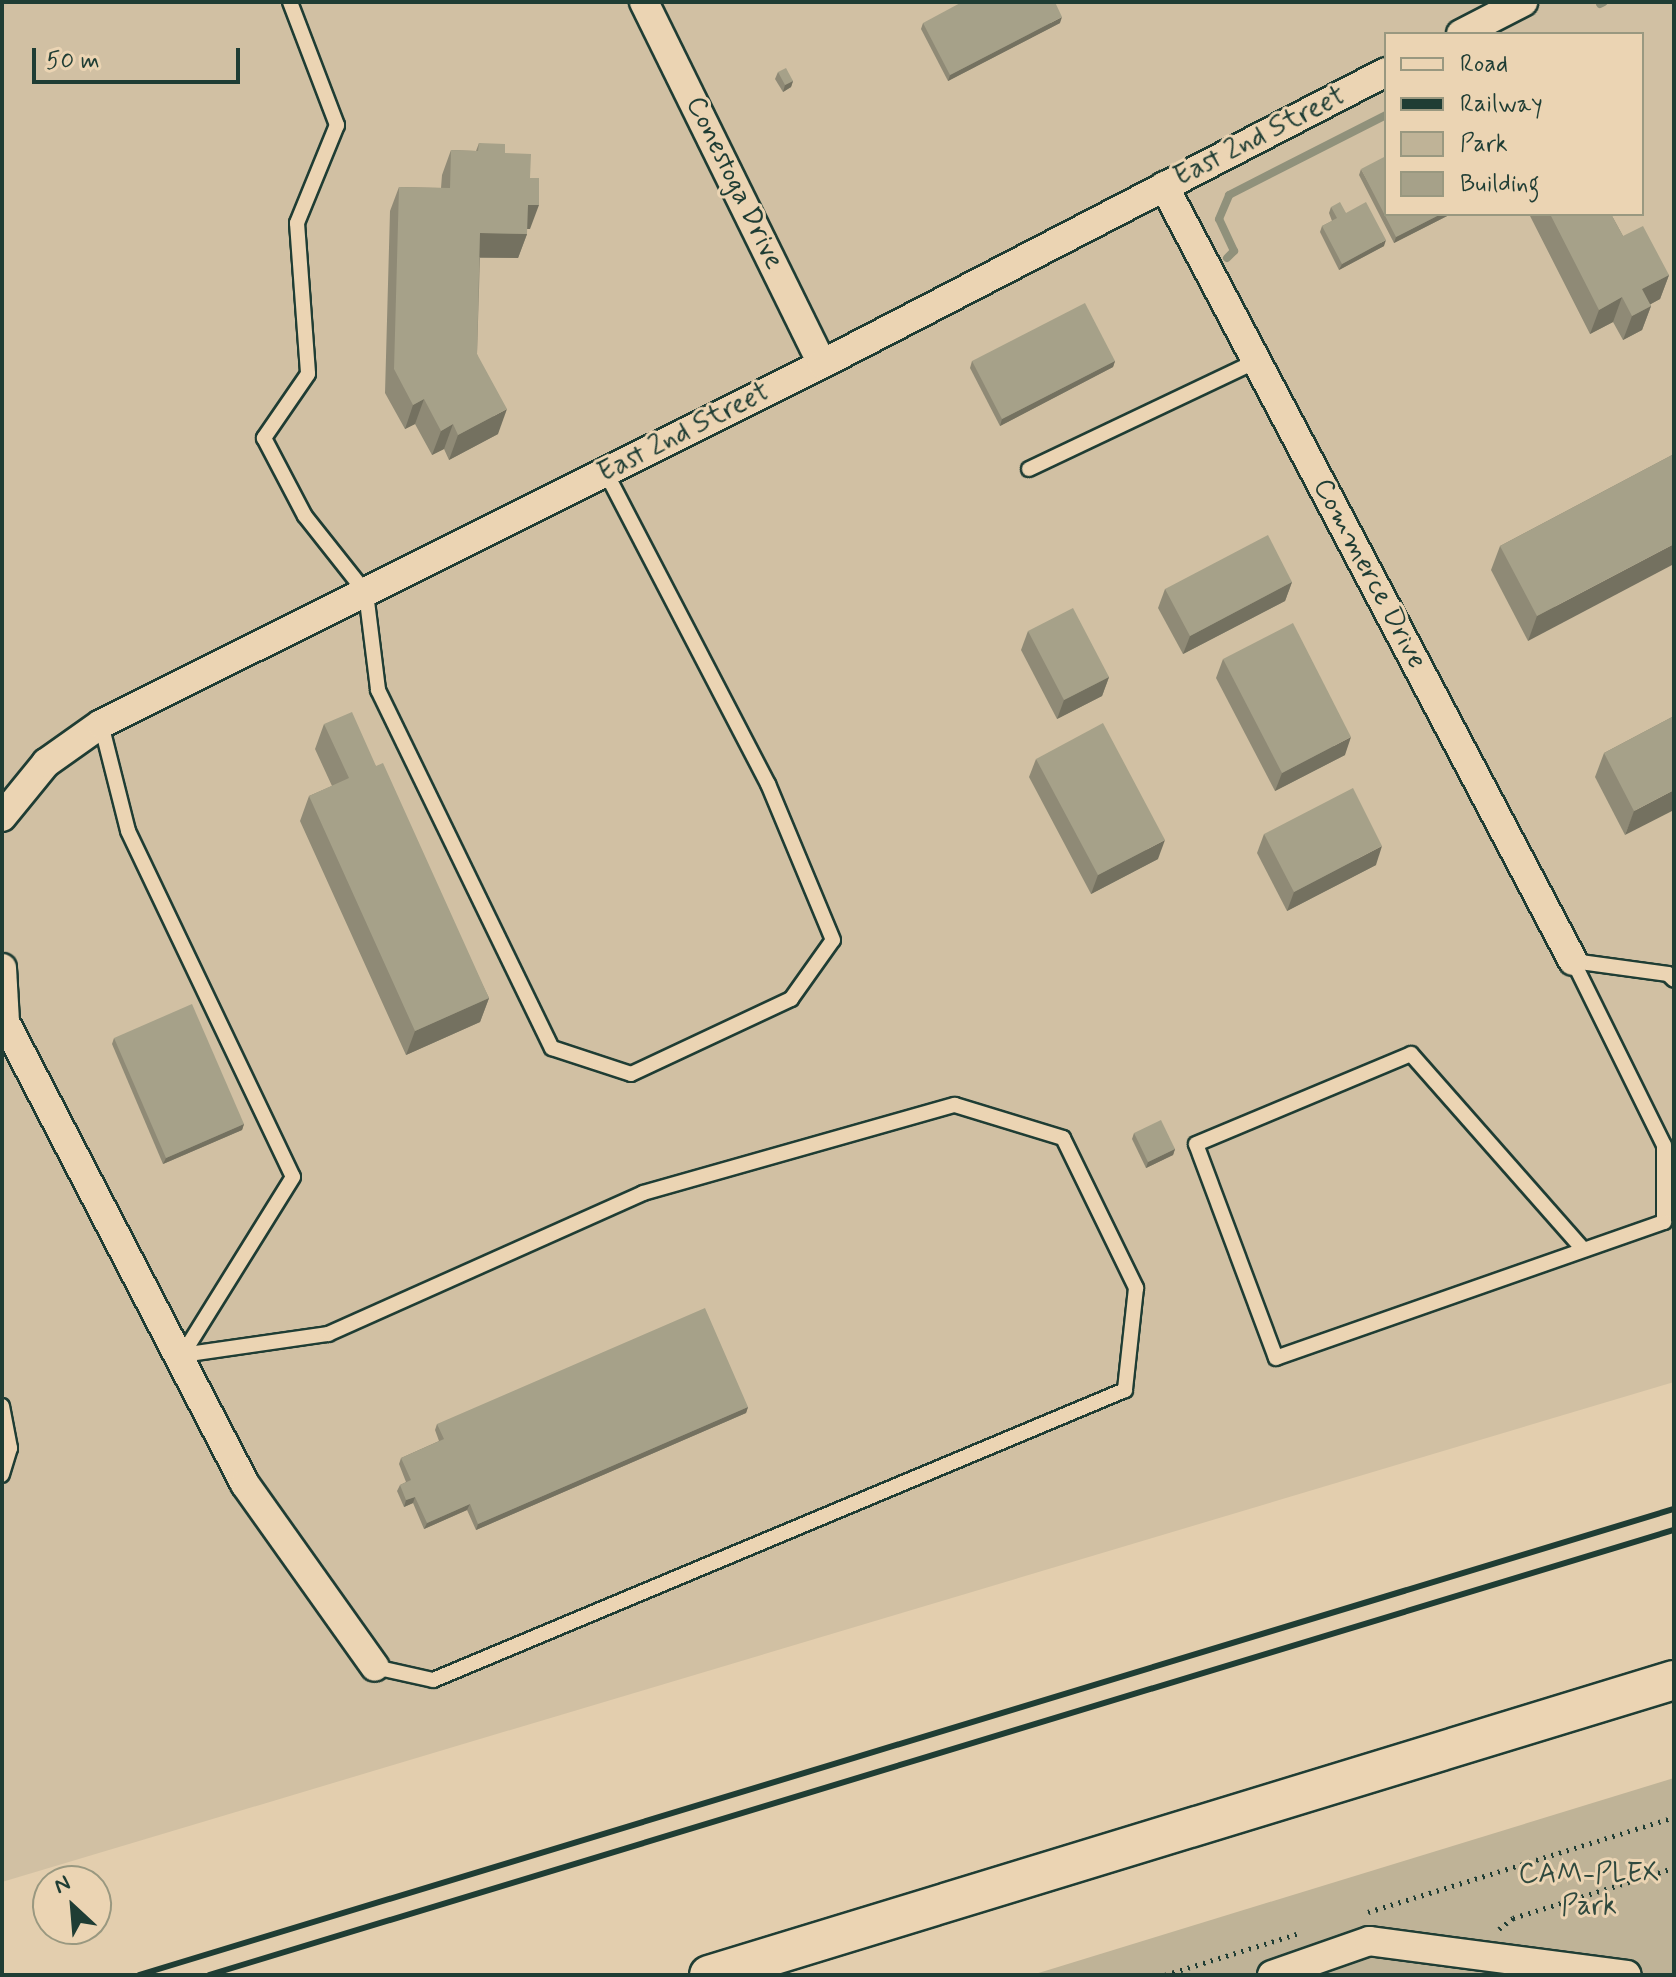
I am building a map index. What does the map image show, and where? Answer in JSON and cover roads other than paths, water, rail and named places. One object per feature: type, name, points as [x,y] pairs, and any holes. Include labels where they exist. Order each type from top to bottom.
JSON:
[{"type":"main road","points":[[709,1975],[1674,1680]]},
{"type":"street","name":"Conestoga Drive","points":[[644,2],[822,364]]},
{"type":"street","points":[[1465,32],[1523,2]]},
{"type":"street","name":"East 2nd Street","points":[[2,817],[46,763],[101,724],[822,364],[1384,73]]},
{"type":"street","name":"Commerce Drive","points":[[1164,186],[1573,961]]},
{"type":"street","points":[[2,968],[5,1022],[182,1355],[245,1484],[375,1667]]},
{"type":"street","points":[[1272,1975],[1369,1941],[1627,1975]]},
{"type":"lane","points":[[290,2],[337,125],[297,223],[308,374],[264,438],[305,516],[366,593],[378,690],[552,1048],[631,1074],[791,999],[833,940],[768,784],[606,473]]},
{"type":"lane","points":[[1029,469],[1256,361]]},
{"type":"lane","points":[[101,724],[128,831],[293,1177],[182,1355]]},
{"type":"lane","points":[[1573,961],[1668,974],[1674,980]]},
{"type":"lane","points":[[1573,961],[1664,1145],[1664,1222],[1582,1248],[1276,1358],[1196,1144],[1411,1054],[1582,1248]]},
{"type":"lane","points":[[182,1355],[328,1334],[643,1193],[955,1105],[1063,1138],[1136,1288],[1125,1390],[433,1680],[375,1667]]},
{"type":"lane","points":[[2,1406],[10,1448],[2,1475]]},
{"type":"waterway","points":[[1600,4],[1604,2]]},
{"type":"waterway","points":[[1227,258],[1234,251],[1219,219],[1229,195],[1384,116]]},
{"type":"railway","points":[[139,1975],[1674,1509]]},
{"type":"railway","points":[[209,1975],[1674,1530]]},
{"type":"park label","name":"CAM-PLEX Park","points":[[1589,1891]]}]
